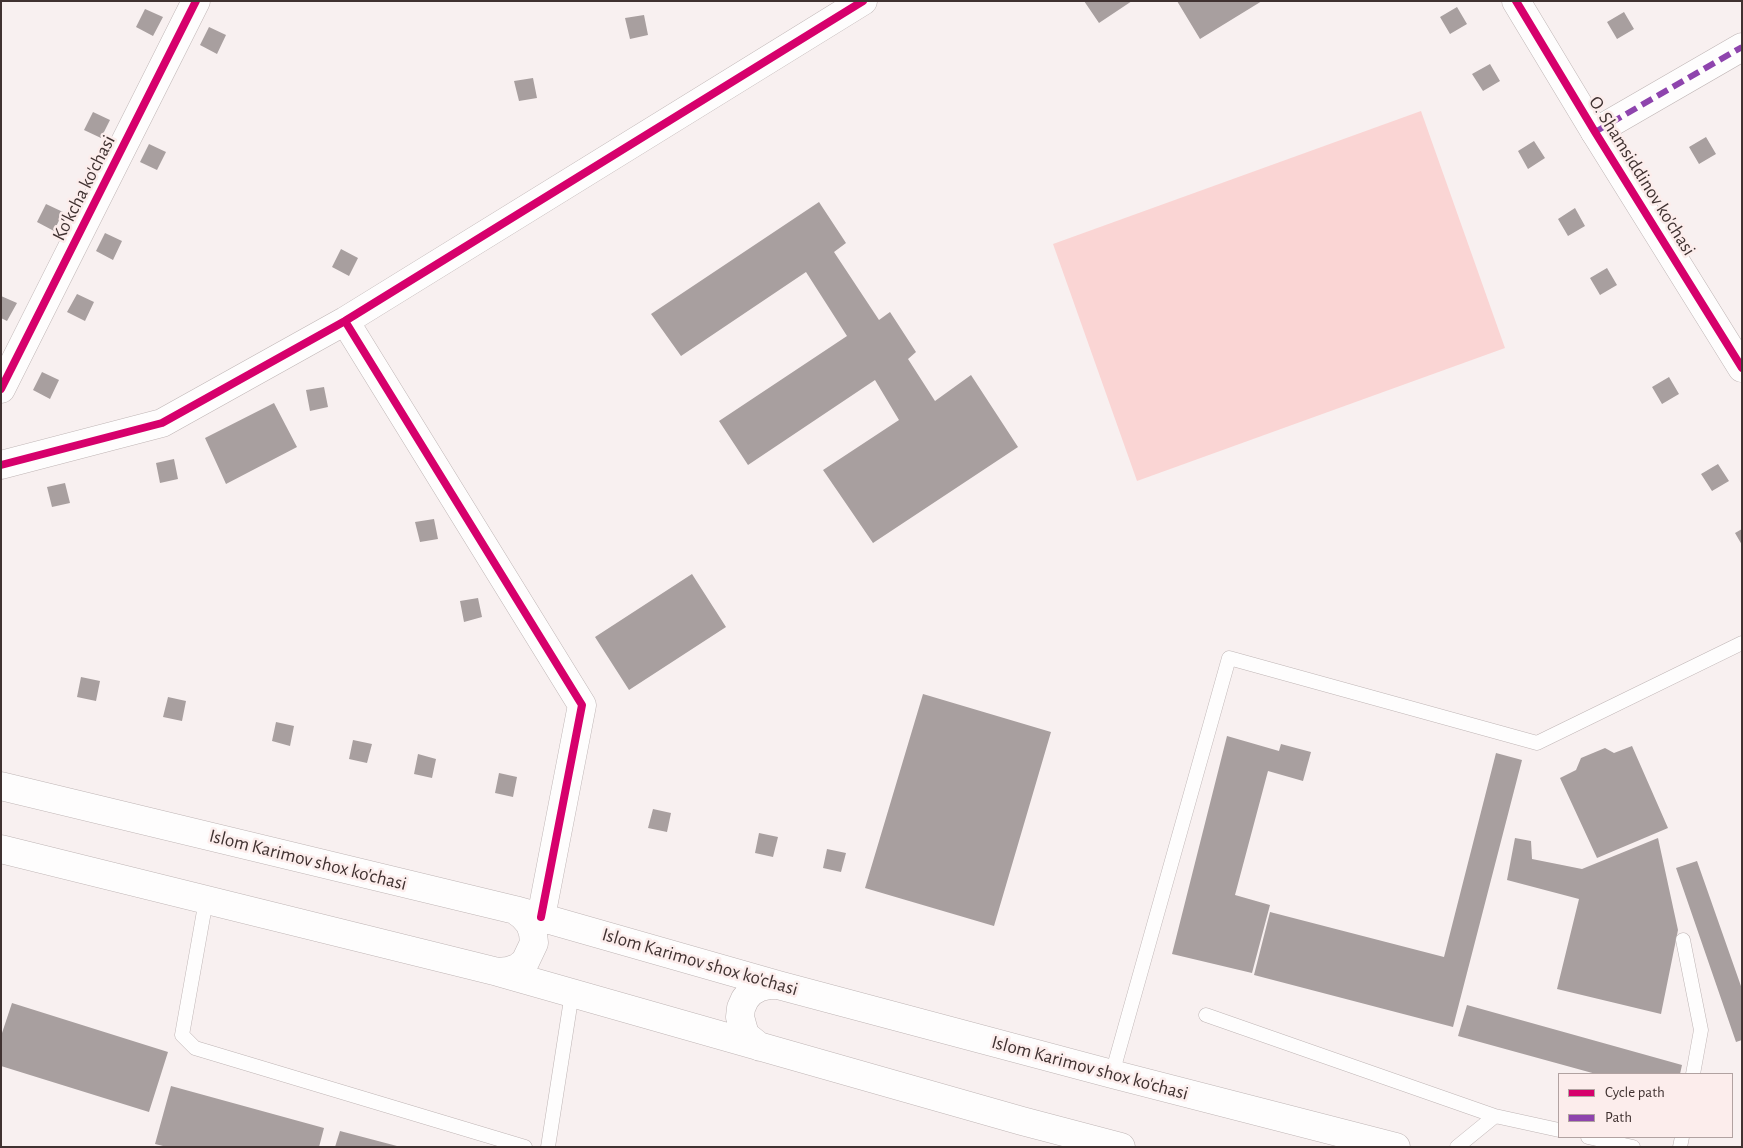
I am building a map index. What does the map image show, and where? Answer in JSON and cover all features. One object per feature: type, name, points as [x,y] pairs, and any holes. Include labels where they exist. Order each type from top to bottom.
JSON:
[{"type":"main road","name":"Ko'kcha ko'chasi","points":[[1,389],[196,1]]},
{"type":"main road","points":[[1,465],[162,423],[345,321],[863,1]]},
{"type":"main road","name":"O. Shamsiddinov ko'chasi","points":[[1516,1],[1742,368]]},
{"type":"main road","points":[[1595,132],[1742,47]]},
{"type":"main road","points":[[345,321],[582,705],[528,914],[523,916],[530,924],[533,933],[534,943],[531,953],[525,962],[517,968],[508,972],[498,972]]},
{"type":"main road","name":"Islom Karimov shox ko'chasi","points":[[1,786],[528,914],[778,985],[1396,1147]]},
{"type":"main road","points":[[1,849],[498,972],[1022,1121],[1121,1147]]},
{"type":"main road","points":[[760,1047],[745,1035],[740,1017],[741,1008],[751,992],[760,987],[778,985]]},
{"type":"lane","points":[[1112,1074],[1229,658],[1537,743],[1742,643]]},
{"type":"lane","points":[[206,900],[182,1035],[195,1048],[525,1147]]},
{"type":"lane","points":[[1683,940],[1701,1030],[1693,1073]]},
{"type":"lane","points":[[548,1147],[572,993]]},
{"type":"lane","points":[[1206,1015],[1495,1116],[1558,1130]]},
{"type":"lane","points":[[1457,1147],[1495,1116]]},
{"type":"lane","points":[[1592,1138],[1633,1147]]},
{"type":"shaded area","points":[[1421,111],[1505,348],[1137,481],[1053,244]]},
{"type":"building","points":[[1084,1],[1132,1],[1099,23]]},
{"type":"building","points":[[1177,1],[1262,1],[1200,39]]},
{"type":"building","points":[[1457,7],[1467,24],[1450,34],[1440,17]]},
{"type":"building","points":[[145,9],[163,17],[153,36],[136,27]]},
{"type":"building","points":[[1624,12],[1634,29],[1617,39],[1607,22]]},
{"type":"building","points":[[644,15],[648,35],[630,39],[625,18]]},
{"type":"building","points":[[209,27],[226,35],[217,54],[200,45]]},
{"type":"building","points":[[1490,64],[1500,81],[1483,91],[1472,74]]},
{"type":"building","points":[[533,78],[537,98],[519,101],[514,81]]},
{"type":"building","points":[[93,112],[110,120],[101,138],[84,130]]},
{"type":"building","points":[[1706,137],[1716,154],[1699,164],[1689,147]]},
{"type":"building","points":[[1534,141],[1545,158],[1528,169],[1518,151]]},
{"type":"building","points":[[149,144],[166,152],[157,170],[140,162]]},
{"type":"building","points":[[819,202],[846,243],[834,252],[879,320],[890,312],[916,352],[908,359],[935,401],[971,375],[1018,447],[873,543],[823,470],[899,420],[875,380],[748,465],[719,421],[847,336],[806,272],[681,356],[651,314]]},
{"type":"building","points":[[46,204],[63,212],[54,231],[37,222]]},
{"type":"building","points":[[1575,208],[1585,226],[1568,236],[1558,219]]},
{"type":"building","points":[[105,233],[122,241],[113,260],[96,251]]},
{"type":"building","points":[[341,249],[358,258],[349,276],[332,267]]},
{"type":"building","points":[[1607,268],[1617,285],[1600,295],[1590,278]]},
{"type":"building","points":[[77,294],[94,302],[85,321],[67,312]]},
{"type":"building","points":[[1,296],[17,303],[7,321],[1,318]]},
{"type":"building","points":[[42,372],[59,380],[50,399],[33,390]]},
{"type":"building","points":[[1669,377],[1679,394],[1662,404],[1652,387]]},
{"type":"building","points":[[324,387],[328,407],[310,411],[306,390]]},
{"type":"building","points":[[274,403],[297,447],[226,484],[205,438]]},
{"type":"building","points":[[174,459],[178,479],[160,483],[156,463]]},
{"type":"building","points":[[1718,464],[1729,481],[1712,491],[1701,474]]},
{"type":"building","points":[[65,483],[70,503],[52,507],[47,487]]},
{"type":"building","points":[[434,519],[438,539],[420,542],[415,522]]},
{"type":"building","points":[[1742,529],[1742,545],[1735,533]]},
{"type":"building","points":[[692,574],[726,627],[629,690],[595,637]]},
{"type":"building","points":[[478,598],[482,617],[464,622],[460,601]]},
{"type":"building","points":[[81,677],[100,681],[96,701],[77,697]]},
{"type":"building","points":[[923,694],[1051,732],[994,926],[865,888]]},
{"type":"building","points":[[168,697],[186,701],[182,721],[163,717]]},
{"type":"building","points":[[276,722],[294,726],[290,746],[272,741]]},
{"type":"building","points":[[1227,736],[1279,751],[1281,744],[1311,752],[1303,781],[1268,771],[1235,895],[1270,905],[1252,973],[1172,954]]},
{"type":"building","points":[[353,740],[372,744],[367,763],[349,759]]},
{"type":"building","points":[[1632,746],[1668,828],[1597,858],[1560,778],[1576,770],[1581,758],[1605,748],[1614,753]]},
{"type":"building","points":[[1496,753],[1522,760],[1453,1027],[1254,975],[1270,912],[1444,957]]},
{"type":"building","points":[[418,754],[436,759],[432,778],[414,774]]},
{"type":"building","points":[[499,773],[517,777],[513,797],[495,793]]},
{"type":"building","points":[[653,809],[671,813],[667,832],[648,828]]},
{"type":"building","points":[[759,833],[778,837],[773,857],[755,853]]},
{"type":"building","points":[[1515,838],[1531,841],[1532,859],[1582,869],[1658,838],[1678,930],[1661,1014],[1557,989],[1579,899],[1507,880]]},
{"type":"building","points":[[827,849],[846,853],[841,872],[823,868]]},
{"type":"building","points":[[1697,861],[1742,989],[1742,1040],[1736,1042],[1676,868]]},
{"type":"building","points":[[12,1003],[168,1052],[149,1112],[1,1066],[1,1036]]},
{"type":"building","points":[[1467,1005],[1682,1065],[1680,1073],[1592,1073],[1458,1036]]},
{"type":"building","points":[[171,1086],[324,1128],[319,1147],[167,1147],[155,1144]]},
{"type":"building","points":[[340,1131],[397,1146],[397,1147],[335,1147]]},
{"type":"marked path","points":[[1595,132],[1742,47]]},
{"type":"cycle path","points":[[1,389],[196,1]]},
{"type":"cycle path","points":[[1,465],[162,423],[345,321],[863,1]]},
{"type":"cycle path","points":[[1516,1],[1742,368]]},
{"type":"cycle path","points":[[345,321],[582,705],[541,917]]}]
